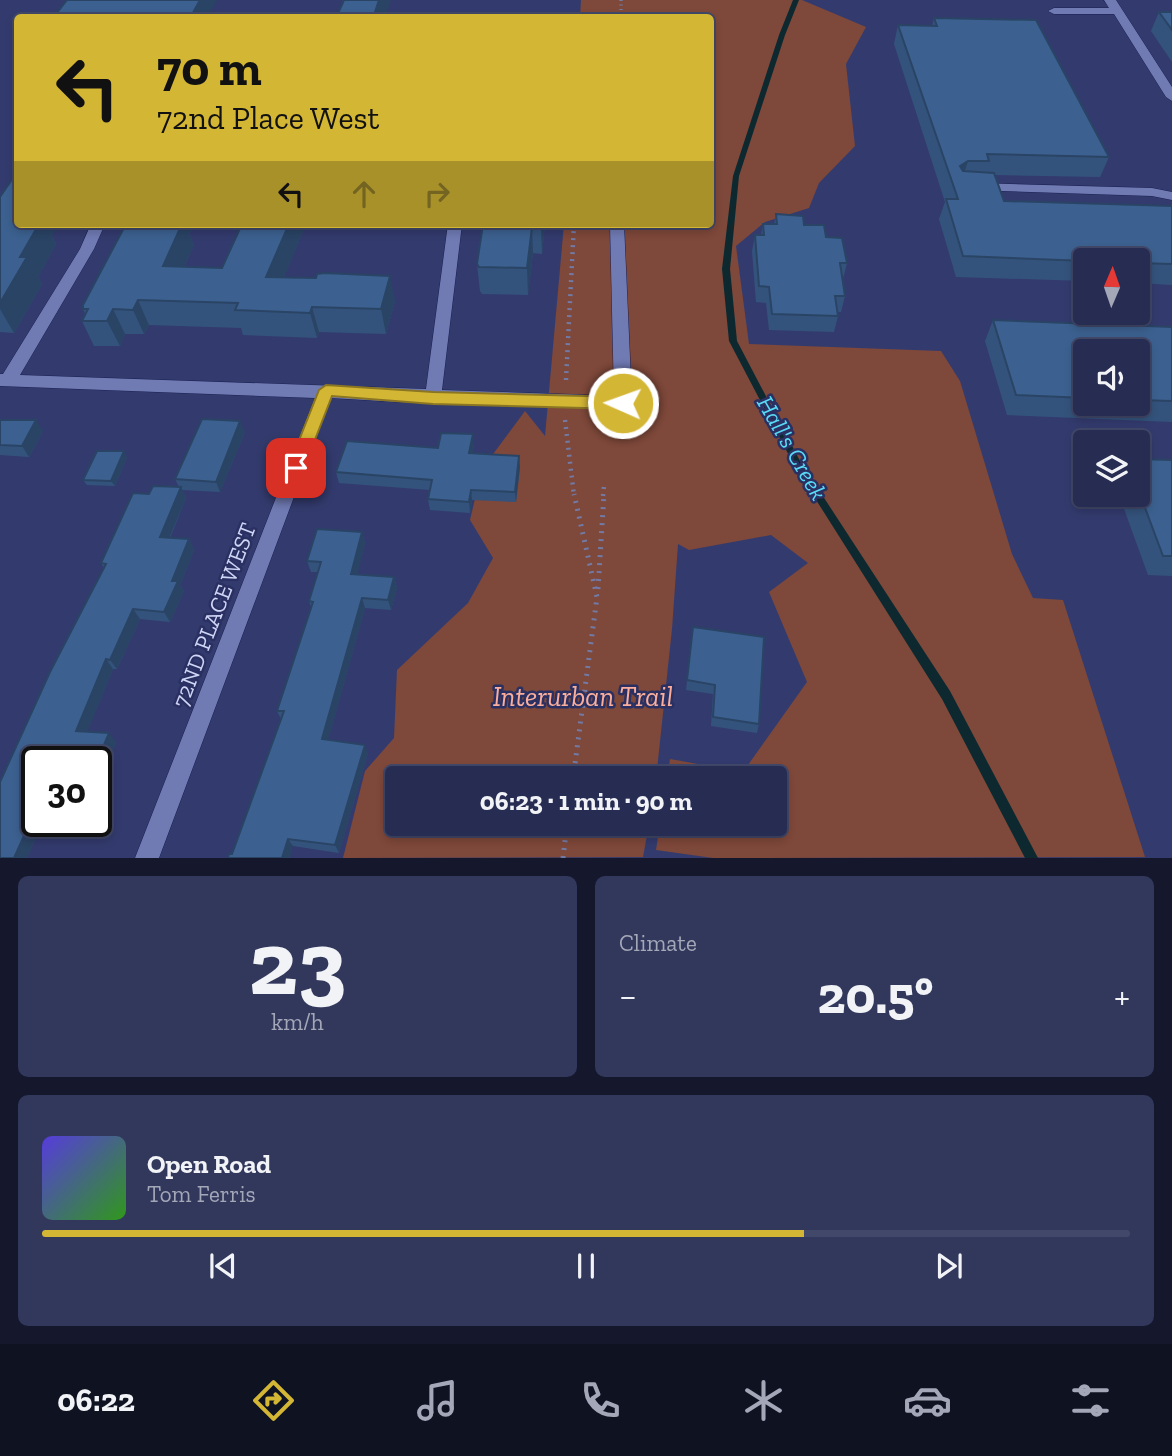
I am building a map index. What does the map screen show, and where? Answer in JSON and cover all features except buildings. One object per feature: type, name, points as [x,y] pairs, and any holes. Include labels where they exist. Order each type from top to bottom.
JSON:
[{"type":"street","points":[[1054,11],[1113,6],[1172,97]]},
{"type":"street","points":[[963,187],[1152,192],[1172,196]]},
{"type":"street","points":[[4,380],[87,249],[96,228]]},
{"type":"street","points":[[433,398],[454,228]]},
{"type":"street","points":[[4,380],[623,403],[618,228]]},
{"type":"street","name":"72ND PLACE WEST","points":[[147,858],[326,390]]},
{"type":"path","points":[[566,383],[574,228]]},
{"type":"path","points":[[565,416],[573,491],[597,597]]},
{"type":"path","points":[[575,766],[597,597],[604,486]]},
{"type":"path","points":[[563,858],[566,836]]},
{"type":"green space","name":"Interurban Trail","points":[[581,0],[802,0],[866,27],[846,64],[855,146],[819,183],[809,208],[765,222],[736,246],[749,344],[941,351],[960,381],[1012,554],[1033,598],[1063,600],[1145,857],[713,858],[656,850],[658,836],[787,836],[787,766],[747,766],[807,682],[769,592],[808,563],[771,535],[689,550],[678,544],[657,766],[385,766],[385,836],[647,836],[643,857],[343,858],[365,771],[394,738],[397,670],[468,603],[493,558],[470,520],[482,469],[525,411],[545,436],[564,228],[714,228],[714,14],[580,14]]},
{"type":"green space","points":[[670,759],[709,766],[669,766]]},
{"type":"waterway","name":"Hall's Creek","points":[[796,0],[736,176],[726,269],[733,341],[797,463],[946,695],[1032,858]]},
{"type":"route","points":[[296,468],[326,390],[433,398],[623,403]]}]
